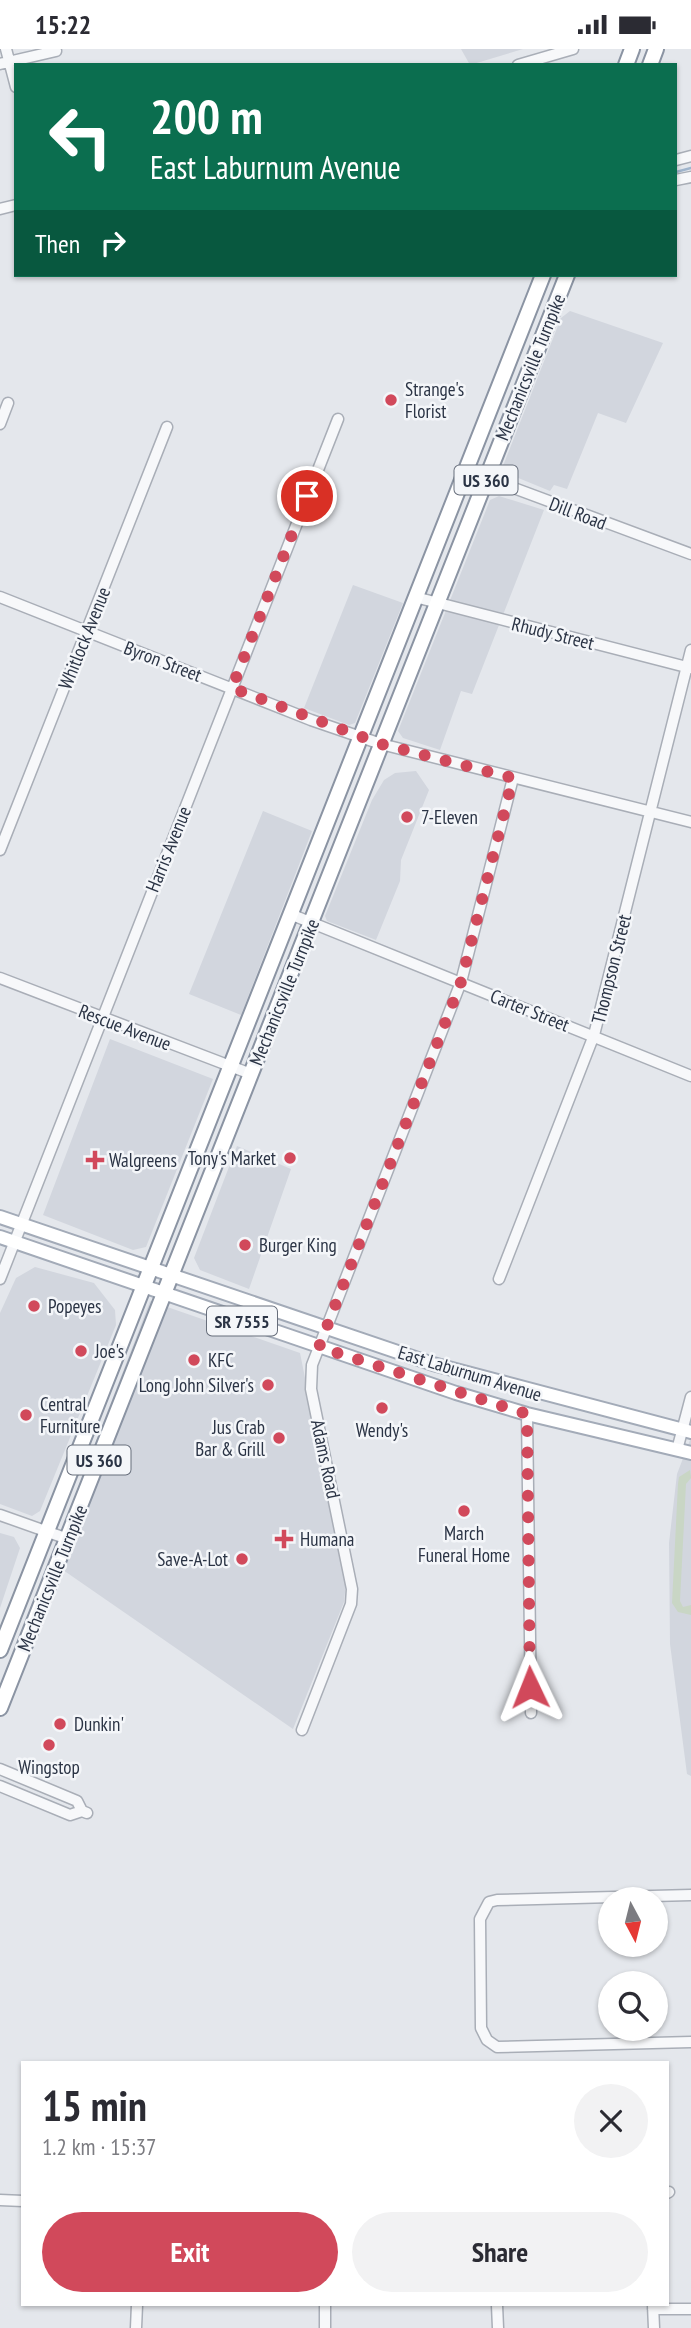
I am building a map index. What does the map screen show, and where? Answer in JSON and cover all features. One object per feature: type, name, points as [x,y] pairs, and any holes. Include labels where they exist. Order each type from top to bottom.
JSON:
[{"type":"highway","name":"Mechanicsville Turnpike","points":[[0,1650],[542,277]]},
{"type":"highway","name":"Mechanicsville Turnpike","points":[[0,1708],[566,277]]},
{"type":"main road","points":[[0,1217],[151,1269]]},
{"type":"main road","points":[[0,1237],[144,1287]]},
{"type":"main road","name":"East Laburnum Avenue","points":[[151,1269],[462,1372],[687,1431]]},
{"type":"main road","name":"East Laburnum Avenue","points":[[144,1287],[527,1414],[691,1453]]},
{"type":"street","points":[[6,49],[5,63],[14,83]]},
{"type":"street","points":[[525,63],[573,49]]},
{"type":"street","points":[[5,63],[56,51]]},
{"type":"street","points":[[0,424],[8,403]]},
{"type":"street","name":"Harris Avenue","points":[[0,1279],[338,419]]},
{"type":"street","name":"Whitlock Avenue","points":[[0,850],[167,427]]},
{"type":"street","name":"Dill Road","points":[[467,467],[486,478],[691,554]]},
{"type":"street","name":"Byron Street","points":[[0,597],[381,744],[691,822]]},
{"type":"street","name":"Rhudy Street","points":[[415,597],[689,667]]},
{"type":"street","name":"Thompson Street","points":[[499,1279],[594,1035],[649,811],[689,667],[691,650]]},
{"type":"street","name":"Adams Road","points":[[302,1730],[351,1604],[352,1589],[311,1388],[312,1366],[461,982],[513,778]]},
{"type":"street","name":"Carter Street","points":[[290,914],[691,1076]]},
{"type":"street","name":"Rescue Avenue","points":[[0,978],[251,1074]]},
{"type":"street","points":[[677,1450],[687,1431],[691,1397]]},
{"type":"street","points":[[527,1414],[531,1713]]},
{"type":"street","points":[[0,1515],[68,1539]]},
{"type":"street","points":[[0,1769],[77,1801],[84,1812],[70,1815],[0,1786]]},
{"type":"street","points":[[691,1895],[489,1902],[480,1919],[481,2028],[488,2040],[497,2047],[691,2042]]},
{"type":"street","points":[[0,2200],[21,2201]]},
{"type":"street","points":[[136,2328],[137,2306]]},
{"type":"street","points":[[325,2306],[325,2328]]},
{"type":"street","points":[[497,2306],[498,2328]]},
{"type":"street","points":[[654,2328],[653,2307],[691,2308]]},
{"type":"shaded area","points":[[461,49],[523,49],[477,63],[469,63]]},
{"type":"shaded area","points":[[570,311],[663,343],[626,423],[598,413],[567,489],[554,485],[550,491],[501,471],[561,318]]},
{"type":"shaded area","points":[[499,496],[544,510],[472,694],[461,691],[440,750],[403,738],[398,731],[490,500]]},
{"type":"shaded area","points":[[353,585],[403,603],[355,723],[349,725],[304,708]]},
{"type":"shaded area","points":[[416,771],[429,790],[401,860],[400,881],[376,940],[327,921],[325,916],[372,800],[384,780],[395,773]]},
{"type":"shaded area","points":[[263,811],[312,831],[241,1015],[189,994]]},
{"type":"shaded area","points":[[110,1039],[213,1079],[146,1247],[133,1250],[43,1215]]},
{"type":"shaded area","points":[[237,1146],[291,1169],[249,1289],[200,1270],[194,1258]]},
{"type":"shaded area","points":[[35,1267],[94,1283],[115,1310],[116,1325],[40,1511],[32,1516],[0,1504],[0,1313],[16,1278]]},
{"type":"shaded area","points":[[150,1301],[300,1353],[346,1582],[344,1602],[293,1729],[50,1561]]},
{"type":"shaded area","points":[[690,1440],[691,1776],[687,1774],[670,1644],[669,1543],[677,1474]]},
{"type":"shaded area","points":[[0,1533],[14,1537],[20,1548],[0,1608]]},
{"type":"green space","points":[[690,1470],[691,1478],[686,1484],[680,1601],[683,1607],[691,1605],[691,1615],[678,1612],[672,1603],[678,1484],[679,1477]]},
{"type":"waterway","points":[[677,172],[691,168]]},
{"type":"place","name":"Strange's Florist","points":[[391,400]]},
{"type":"place","name":"7-Eleven","points":[[407,817]]},
{"type":"place","name":"Tony's Market","points":[[290,1158]]},
{"type":"place","name":"Walgreens","points":[[95,1160]]},
{"type":"place","name":"Burger King","points":[[245,1245]]},
{"type":"place","name":"Popeyes","points":[[34,1306]]},
{"type":"place","name":"Joe's","points":[[81,1351]]},
{"type":"place","name":"KFC","points":[[194,1360]]},
{"type":"place","name":"Long John Silver's","points":[[268,1385]]},
{"type":"place","name":"Wendy's","points":[[382,1408]]},
{"type":"place","name":"Central Furniture","points":[[26,1415]]},
{"type":"place","name":"Jus Crab Bar & Grill","points":[[279,1438]]},
{"type":"place","name":"March Funeral Home","points":[[464,1511]]},
{"type":"place","name":"Humana","points":[[284,1539]]},
{"type":"place","name":"Save-A-Lot","points":[[242,1559]]},
{"type":"place","name":"Dunkin'","points":[[60,1724]]},
{"type":"place","name":"Wingstop","points":[[49,1745]]},
{"type":"route","points":[[307,496],[232,688],[311,720],[381,744],[513,778],[461,982],[319,1347],[527,1414],[530,1687]]}]
